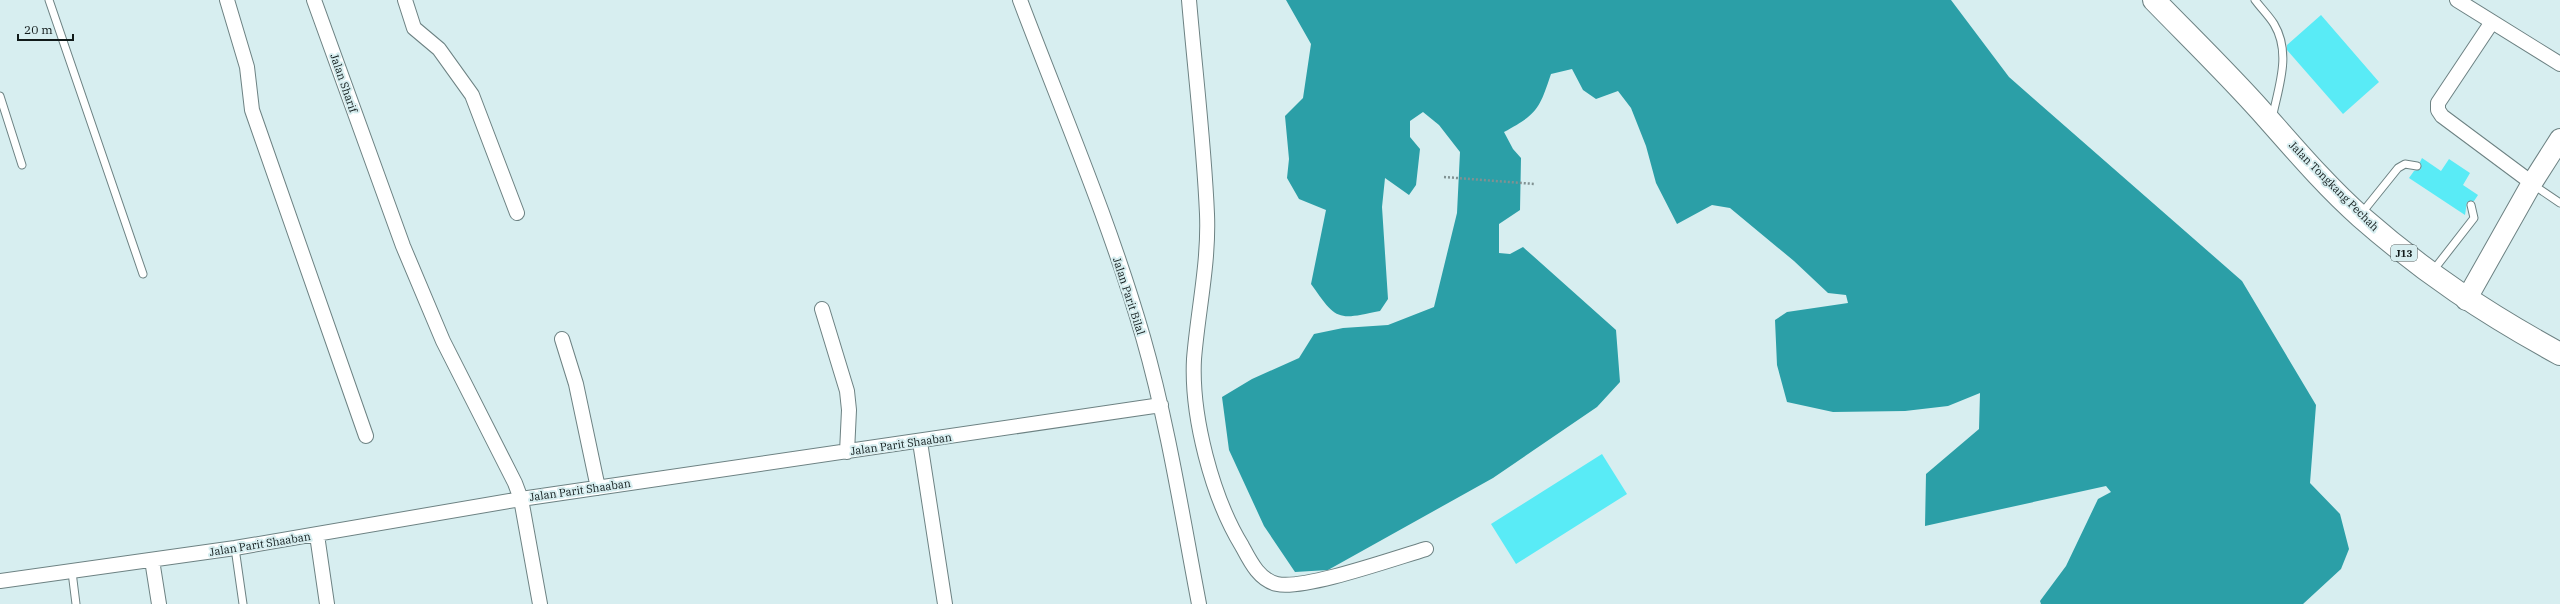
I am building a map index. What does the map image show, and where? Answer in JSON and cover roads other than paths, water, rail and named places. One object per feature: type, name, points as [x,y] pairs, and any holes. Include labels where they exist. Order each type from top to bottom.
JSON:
[{"type":"main road","name":"Jalan Tongkang Pechah","points":[[2154,0],[2223,70],[2315,171],[2360,216],[2430,275],[2466,300],[2560,354]]},
{"type":"street","points":[[227,0],[247,67],[252,110],[366,436]]},
{"type":"street","name":"Jalan Sharif","points":[[314,0],[373,167],[403,246],[443,341],[518,490],[540,604]]},
{"type":"street","points":[[405,0],[414,28],[440,49],[472,95],[517,214]]},
{"type":"street","name":"Jalan Parit Bilal","points":[[1020,0],[1108,231],[1143,336],[1161,405],[1199,604]]},
{"type":"street","points":[[1189,0],[1207,214],[1206,272],[1194,360],[1196,400],[1205,451],[1232,531],[1257,572],[1277,584],[1309,583],[1426,549]]},
{"type":"street","points":[[2457,0],[2560,64]]},
{"type":"street","points":[[2492,22],[2438,104],[2438,110],[2442,116],[2532,184]]},
{"type":"street","points":[[2466,300],[2532,184],[2560,139]]},
{"type":"street","points":[[822,309],[847,391],[847,443]]},
{"type":"street","points":[[562,339],[576,384],[597,478]]},
{"type":"street","name":"Jalan Parit Shaaban","points":[[0,581],[72,572],[317,535],[518,490],[597,478],[847,443],[920,442],[1161,405]]},
{"type":"street","points":[[920,442],[945,604]]},
{"type":"street","points":[[317,535],[327,604]]},
{"type":"street","points":[[152,560],[159,604]]},
{"type":"lane","points":[[49,0],[143,274]]},
{"type":"lane","points":[[2255,0],[2274,25],[2283,45],[2284,61],[2272,123]]},
{"type":"lane","points":[[0,96],[22,165]]},
{"type":"lane","points":[[2360,216],[2398,168],[2405,164],[2417,166]]},
{"type":"lane","points":[[2532,184],[2560,203]]},
{"type":"lane","points":[[2430,275],[2474,218],[2472,205]]},
{"type":"lane","points":[[235,548],[244,604]]},
{"type":"lane","points":[[72,572],[76,604]]},
{"type":"water","points":[[1286,0],[1951,0],[2009,77],[2242,281],[2316,405],[2310,483],[2340,514],[2349,549],[2341,569],[2303,604],[2041,604],[2040,601],[2066,566],[2098,499],[2111,492],[2106,486],[1925,526],[1926,474],[1979,429],[1980,393],[1948,406],[1905,411],[1833,412],[1787,402],[1777,365],[1775,320],[1787,312],[1848,303],[1846,295],[1828,293],[1794,261],[1730,208],[1712,205],[1677,224],[1656,183],[1646,146],[1631,108],[1618,91],[1596,99],[1583,90],[1572,69],[1551,74],[1540,103],[1535,110],[1524,120],[1504,132],[1513,149],[1521,158],[1520,210],[1499,224],[1499,253],[1510,254],[1523,247],[1616,330],[1620,382],[1597,407],[1493,478],[1328,570],[1295,572],[1264,526],[1229,450],[1222,397],[1252,379],[1299,358],[1314,334],[1343,328],[1388,325],[1434,307],[1457,213],[1460,152],[1439,125],[1423,112],[1410,121],[1410,137],[1420,149],[1416,185],[1409,195],[1385,178],[1382,207],[1388,299],[1380,311],[1355,316],[1346,316],[1339,315],[1333,311],[1311,284],[1326,210],[1299,199],[1287,178],[1289,159],[1285,116],[1303,98],[1311,44]]}]
